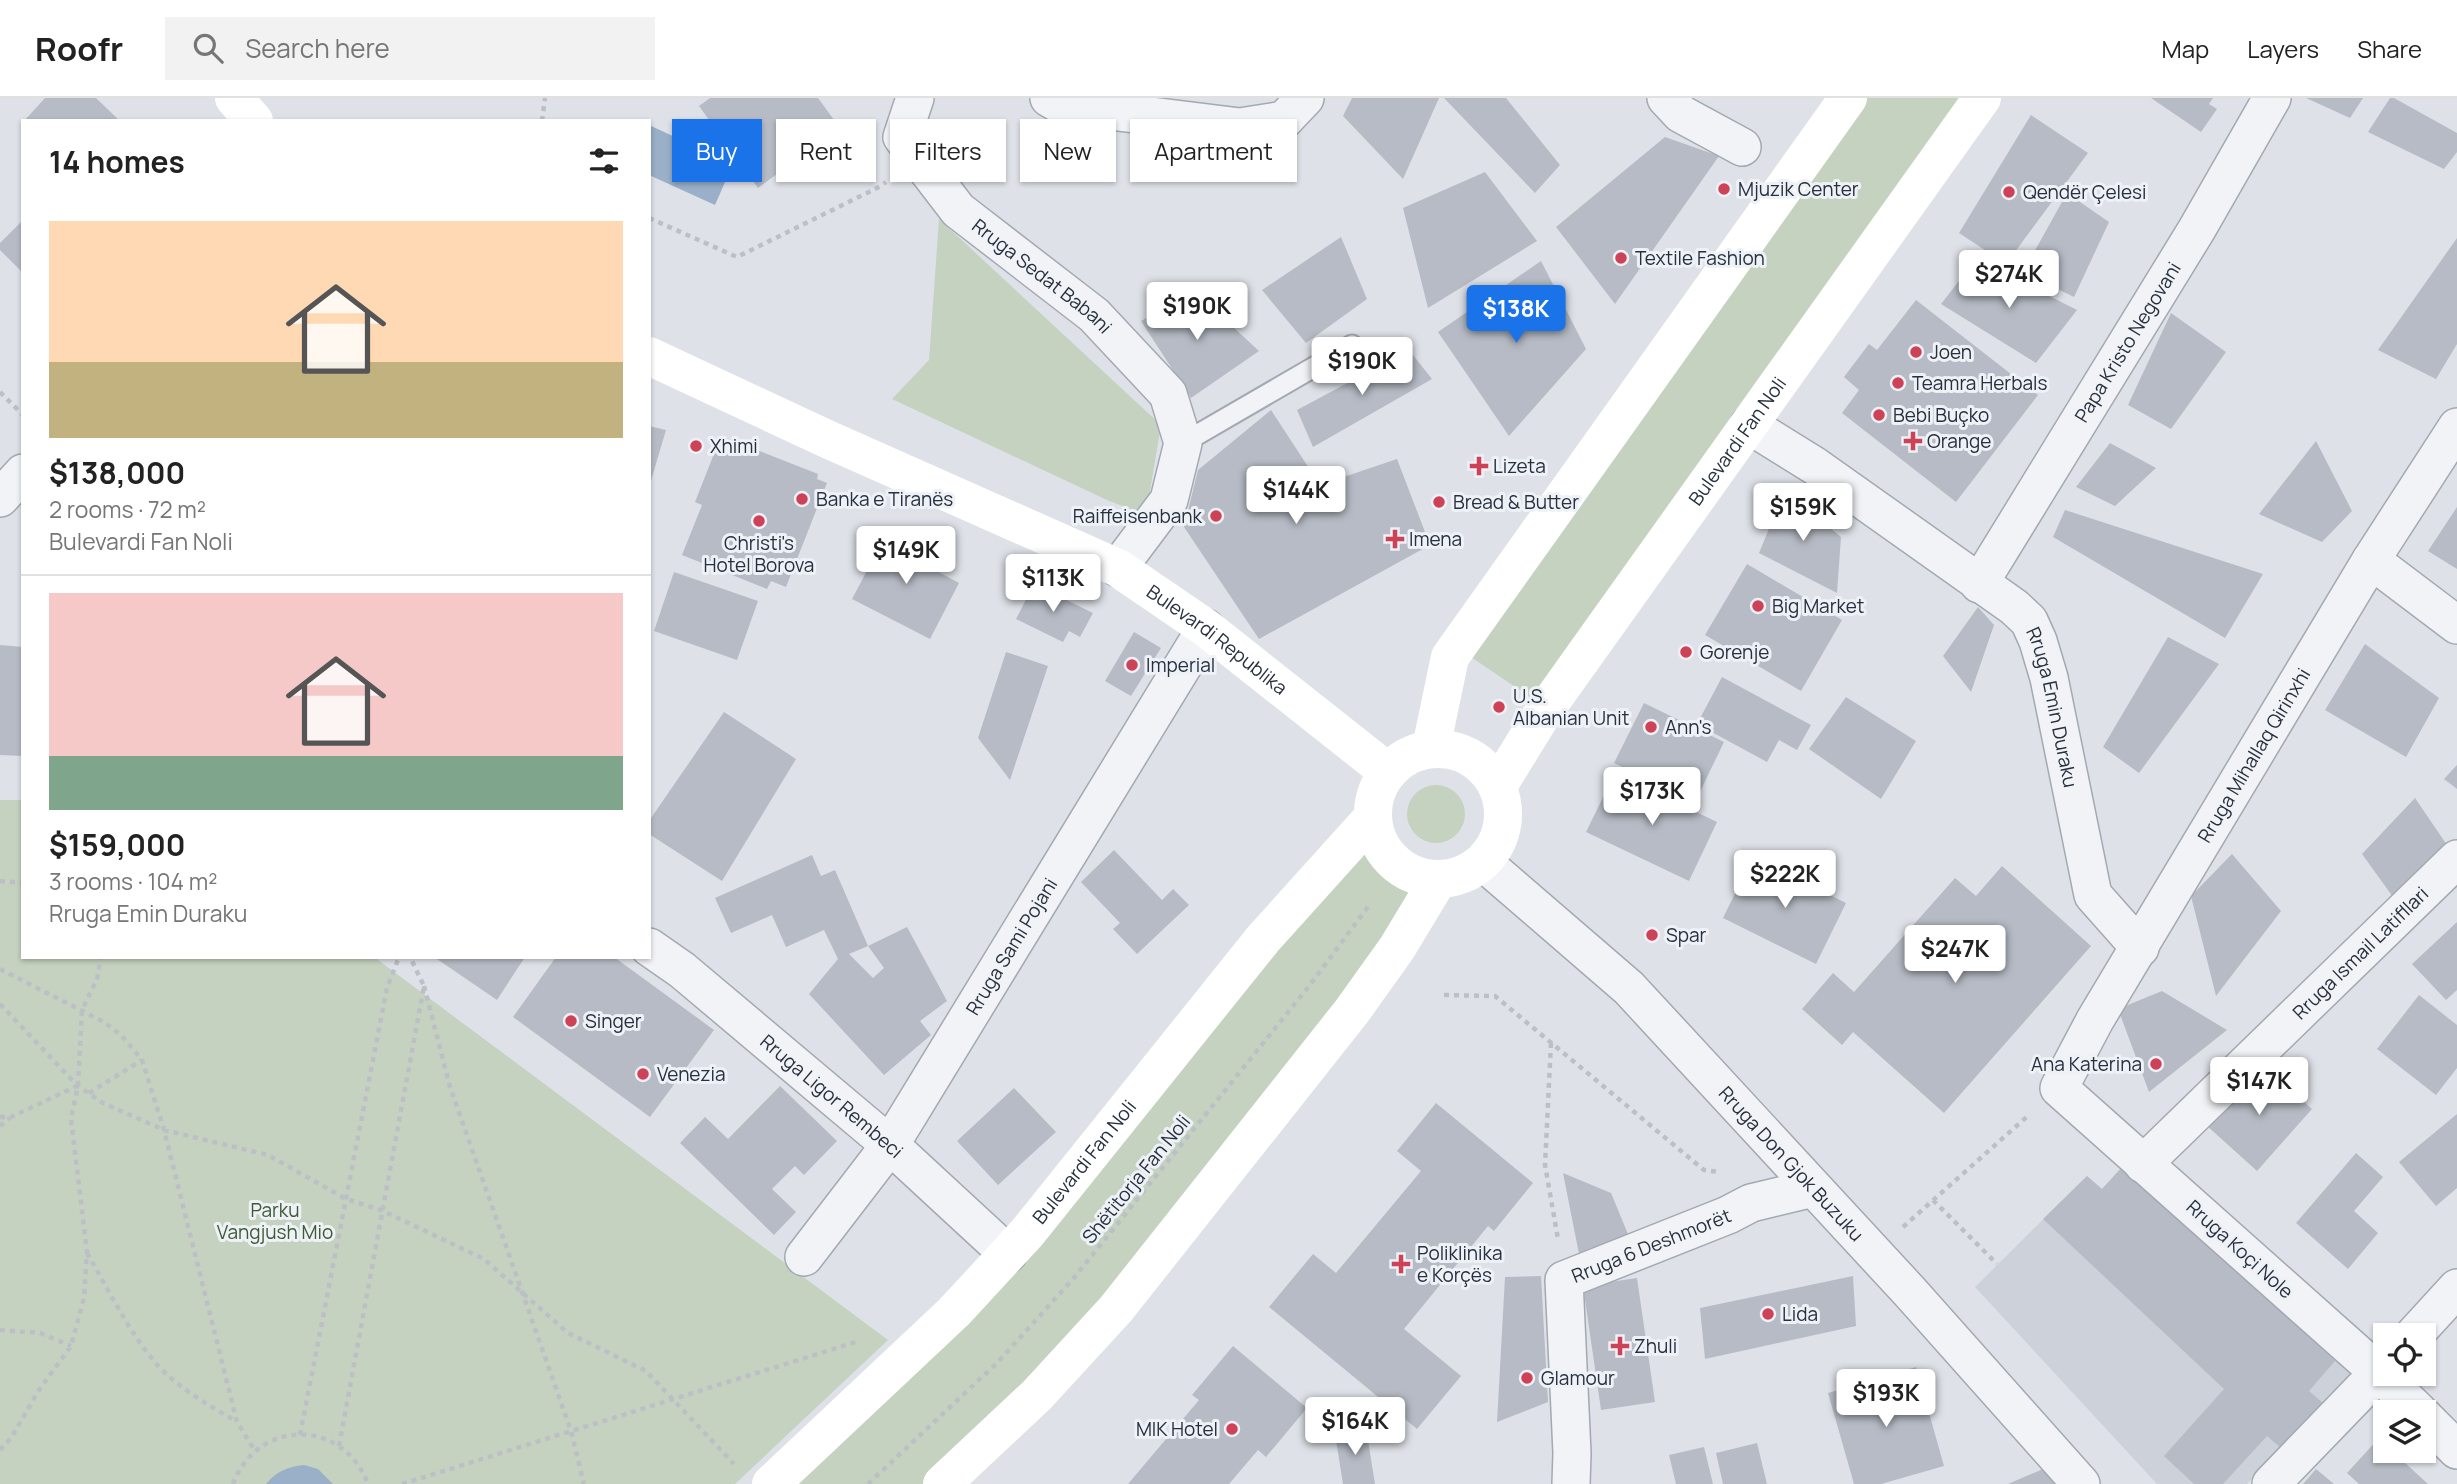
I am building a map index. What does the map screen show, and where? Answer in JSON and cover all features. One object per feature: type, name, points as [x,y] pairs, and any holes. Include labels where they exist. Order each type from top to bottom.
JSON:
[{"type":"main road","points":[[234,98],[252,119]]},
{"type":"main road","points":[[1431,748],[1450,657],[1848,98]]},
{"type":"main road","name":"Bulevardi Fan Noli","points":[[1498,786],[1541,716],[1982,98]]},
{"type":"main road","name":"Bulevardi Republika","points":[[651,357],[827,439],[1118,568],[1206,628],[1388,772]]},
{"type":"main road","points":[[1431,748],[1463,753],[1478,761],[1498,786],[1503,800],[1504,818],[1501,835],[1483,862],[1470,872],[1438,880],[1421,878],[1399,866],[1382,848],[1373,817],[1379,785],[1388,772],[1400,760],[1431,748]]},
{"type":"main road","name":"Bulevardi Fan Noli","points":[[755,1477],[895,1369],[954,1312],[1050,1204],[1263,939],[1373,817]]},
{"type":"main road","points":[[942,1484],[1037,1395],[1116,1309],[1352,1011],[1397,948],[1438,880]]},
{"type":"street","name":"Rruga Sedat Babani","points":[[915,98],[902,137],[958,211],[1094,314],[1168,394],[1183,443]]},
{"type":"street","points":[[1049,98],[1060,105],[1240,127],[1284,120],[1305,98]]},
{"type":"street","points":[[1666,98],[1681,114],[1742,147]]},
{"type":"street","name":"Papa Kristo Negovani","points":[[1979,584],[2197,229],[2272,98]]},
{"type":"street","name":"Rruga Emin Duraku","points":[[1749,425],[1815,466],[2029,621],[2049,678],[2093,895],[2140,948]]},
{"type":"street","name":"Rruga Mihallaq Qirinxhi","points":[[2059,1088],[2095,1020],[2371,560],[2457,427]]},
{"type":"street","points":[[1118,568],[1168,500],[1183,443]]},
{"type":"street","points":[[0,498],[21,475]]},
{"type":"street","points":[[0,516],[21,500]]},
{"type":"street","points":[[2371,560],[2457,625]]},
{"type":"street","name":"Rruga Sami Pojani","points":[[804,1257],[890,1145],[1206,628]]},
{"type":"street","name":"Rruga Ismail Latifllari","points":[[2143,1164],[2457,859]]},
{"type":"street","name":"Rruga Don Gjok Buzuku","points":[[1483,862],[1629,988],[1874,1253],[2081,1484]]},
{"type":"street","name":"Rruga Ligor Rembeci","points":[[651,948],[682,970],[890,1145],[1008,1254]]},
{"type":"street","name":"Rruga Koçi Nole","points":[[2059,1088],[2373,1362]]},
{"type":"street","name":"Rruga 6 Deshmorët","points":[[1571,1484],[1564,1280],[1728,1215],[1751,1203],[1813,1188]]},
{"type":"street","points":[[2425,1323],[2457,1288]]},
{"type":"street","points":[[2271,1484],[2373,1379]]},
{"type":"street","name":"Rruga Koçi Nole","points":[[2396,1386],[2408,1400]]},
{"type":"street","points":[[2436,1429],[2457,1450]]},
{"type":"lane","points":[[1183,443],[1352,345]]},
{"type":"path","points":[[542,119],[545,98]]},
{"type":"path","points":[[651,219],[737,257],[881,186]]},
{"type":"path","points":[[0,392],[21,413]]},
{"type":"path","name":"Shëtitorja Fan Noli","points":[[867,1484],[997,1363],[1073,1279],[1310,985],[1399,866]]},
{"type":"path","points":[[0,881],[21,883]]},
{"type":"path","points":[[0,1450],[71,1346],[84,1298],[87,1252],[71,1119],[78,1086],[82,1010],[97,979],[101,959]]},
{"type":"path","points":[[300,1434],[387,988],[398,959]]},
{"type":"path","points":[[411,959],[424,986],[450,1087],[571,1431],[584,1484]]},
{"type":"path","points":[[0,969],[104,1022],[121,1035],[142,1060],[164,1130],[237,1422],[255,1451]]},
{"type":"path","points":[[339,1446],[424,986]]},
{"type":"path","points":[[1444,995],[1495,996],[1704,1170],[1751,1175],[1779,1197]]},
{"type":"path","points":[[0,1004],[78,1086],[103,1103],[164,1130],[268,1155],[346,1199],[382,1210],[484,1259],[568,1333],[646,1371],[671,1400],[755,1477]]},
{"type":"path","points":[[1551,1042],[1545,1165],[1564,1280]]},
{"type":"path","points":[[89,1094],[142,1060]]},
{"type":"path","points":[[0,1126],[11,1117],[78,1086]]},
{"type":"path","points":[[1874,1253],[2059,1088]]},
{"type":"path","points":[[0,1117],[11,1117]]},
{"type":"path","points":[[1933,1200],[1997,1264]]},
{"type":"path","points":[[87,1252],[118,1307],[154,1361],[195,1397],[237,1422]]},
{"type":"path","points":[[0,1329],[40,1333],[71,1346]]},
{"type":"path","points":[[402,1484],[861,1340],[895,1369]]},
{"type":"path","points":[[233,1484],[243,1463],[255,1451],[270,1441],[300,1434],[319,1437],[339,1446],[351,1455],[368,1484]]},
{"type":"shaded area","points":[[2124,1165],[2350,1374],[2247,1484],[2157,1484],[1975,1287],[2087,1176],[2102,1189]]},
{"type":"green space","points":[[1864,98],[1970,98],[1536,701],[1468,655]]},
{"type":"green space","points":[[939,219],[1161,425],[1146,515],[1107,500],[892,399],[929,360]]},
{"type":"green space","points":[[1436,785],[1452,790],[1460,798],[1465,814],[1460,830],[1452,838],[1436,843],[1420,838],[1412,830],[1407,814],[1412,798],[1420,790]]},
{"type":"green space","name":"Parku Vangjush Mio","points":[[0,800],[21,800],[21,959],[377,959],[888,1340],[735,1484],[0,1484]]},
{"type":"green space","points":[[1365,837],[1426,885],[1118,1294],[929,1484],[784,1484]]},
{"type":"water","points":[[651,126],[672,136],[672,182],[725,182],[715,205],[651,176]]},
{"type":"water","points":[[304,1465],[318,1469],[333,1484],[266,1484],[283,1470]]},
{"type":"building","points":[[45,98],[96,98],[118,119],[26,119]]},
{"type":"building","points":[[710,98],[818,98],[833,119],[776,119],[776,175],[758,188],[754,182],[762,182],[762,119],[708,119],[699,106]]},
{"type":"building","points":[[1352,98],[1439,98],[1403,179],[1343,116]]},
{"type":"building","points":[[1444,98],[1506,98],[1560,165],[1535,193]]},
{"type":"building","points":[[2151,98],[2213,98],[2209,104],[2217,109],[2201,132]]},
{"type":"building","points":[[2306,98],[2363,98],[2350,118]]},
{"type":"building","points":[[2390,98],[2457,133],[2457,152],[2444,169],[2368,132]]},
{"type":"building","points":[[2031,115],[2088,153],[2006,264],[1959,233]]},
{"type":"building","points":[[1665,137],[1719,156],[1615,304],[1556,227]]},
{"type":"building","points":[[1485,172],[1537,241],[1428,308],[1403,208]]},
{"type":"building","points":[[2067,193],[2109,222],[2074,297],[2023,272]]},
{"type":"building","points":[[21,222],[21,271],[0,250],[0,243]]},
{"type":"building","points":[[1341,237],[1367,299],[1306,343],[1262,290]]},
{"type":"building","points":[[2457,238],[2457,344],[2436,379],[2378,350]]},
{"type":"building","points":[[1976,259],[2077,310],[2036,363],[1941,304]]},
{"type":"building","points":[[1541,261],[1586,349],[1509,436],[1438,332]]},
{"type":"building","points":[[1194,291],[1259,351],[1191,398],[1141,321]]},
{"type":"building","points":[[1916,300],[2038,395],[1956,502],[1842,413],[1859,390],[1844,377],[1869,344],[1877,350]]},
{"type":"building","points":[[2171,313],[2226,352],[2171,429],[2128,405]]},
{"type":"building","points":[[1409,350],[1432,379],[1313,447],[1297,410]]},
{"type":"building","points":[[1271,410],[1320,485],[1397,459],[1430,545],[1259,639],[1184,527],[1198,470]]},
{"type":"building","points":[[651,426],[666,430],[651,481]]},
{"type":"building","points":[[721,436],[818,474],[817,479],[827,483],[786,587],[771,581],[767,589],[682,555],[702,505],[695,502]]},
{"type":"building","points":[[2316,441],[2352,511],[2322,542],[2259,514]]},
{"type":"building","points":[[2110,443],[2156,468],[2115,506],[2076,487]]},
{"type":"building","points":[[1785,490],[1841,537],[1837,593],[1759,553]]},
{"type":"building","points":[[2457,507],[2457,569],[2428,551]]},
{"type":"building","points":[[2065,510],[2263,574],[2225,638],[2053,537]]},
{"type":"building","points":[[888,531],[937,557],[931,568],[959,583],[930,639],[852,599]]},
{"type":"building","points":[[1747,564],[1842,620],[1801,691],[1705,635]]},
{"type":"building","points":[[674,572],[758,601],[737,660],[654,631]]},
{"type":"building","points":[[1034,584],[1093,613],[1080,637],[1069,631],[1063,642],[1016,619]]},
{"type":"building","points":[[1978,607],[1994,625],[1971,692],[1943,656]]},
{"type":"building","points":[[1134,632],[1161,648],[1131,696],[1105,681]]},
{"type":"building","points":[[2168,637],[2219,664],[2139,773],[2103,747]]},
{"type":"building","points":[[2365,644],[2439,698],[2406,757],[2325,710]]},
{"type":"building","points":[[0,645],[21,647],[21,756],[0,755]]},
{"type":"building","points":[[1006,652],[1048,666],[1010,780],[978,738]]},
{"type":"building","points":[[1722,677],[1811,725],[1797,750],[1779,740],[1767,762],[1697,724]]},
{"type":"building","points":[[1846,697],[1916,741],[1881,799],[1809,749]]},
{"type":"building","points":[[1644,703],[1724,742],[1695,802],[1614,763]]},
{"type":"building","points":[[724,712],[796,759],[722,881],[651,835],[651,818]]},
{"type":"building","points":[[2457,765],[2457,789],[2444,779]]},
{"type":"building","points":[[1615,773],[1717,822],[1689,881],[1586,832]]},
{"type":"building","points":[[2415,798],[2447,845],[2393,897],[2362,854]]},
{"type":"building","points":[[1114,850],[1162,900],[1173,889],[1189,905],[1137,954],[1113,929],[1120,923],[1081,882]]},
{"type":"building","points":[[2232,854],[2281,911],[2216,996],[2191,896]]},
{"type":"building","points":[[812,855],[821,876],[835,870],[868,946],[907,927],[947,1001],[920,1021],[931,1035],[884,1075],[809,994],[838,959],[824,930],[786,947],[772,915],[731,933],[715,898]],"holes":[[[868,946],[884,968],[873,978],[849,954]]]},
{"type":"building","points":[[1753,857],[1846,903],[1816,964],[1723,918]]},
{"type":"building","points":[[2002,866],[2091,946],[1944,1113],[1853,1032],[1842,1045],[1802,1009],[1833,973],[1854,992],[1955,878],[1976,896]]},
{"type":"building","points":[[2457,922],[2457,990],[2446,1000],[2412,964]]},
{"type":"building","points":[[437,959],[524,959],[497,1000]]},
{"type":"building","points":[[555,959],[617,959],[714,1030],[650,1117],[513,1017]]},
{"type":"building","points":[[2162,991],[2227,1030],[2149,1092],[2118,1009]]},
{"type":"building","points":[[2419,995],[2457,1025],[2457,1068],[2436,1095],[2377,1049]]},
{"type":"building","points":[[2261,1063],[2312,1109],[2257,1171],[2206,1125]]},
{"type":"building","points":[[780,1086],[837,1141],[804,1175],[795,1166],[772,1189],[796,1212],[774,1235],[680,1143],[705,1117],[728,1139]]},
{"type":"building","points":[[1014,1088],[1056,1132],[998,1185],[957,1141]]},
{"type":"building","name":"Poliklinika e Korçës","points":[[1436,1103],[1533,1183],[1494,1231],[1488,1226],[1404,1329],[1461,1376],[1417,1429],[1269,1307],[1313,1254],[1336,1273],[1421,1171],[1397,1151]]},
{"type":"building","points":[[2457,1114],[2457,1188],[2436,1206],[2399,1162]]},
{"type":"building","points":[[2356,1153],[2383,1177],[2354,1211],[2378,1233],[2348,1269],[2296,1223]]},
{"type":"building","points":[[2124,1165],[2335,1361],[2309,1391],[2323,1403],[2282,1449],[2267,1436],[2223,1484],[2194,1484],[2164,1456],[2224,1389],[2043,1219],[2087,1176],[2102,1189]]},
{"type":"building","points":[[1563,1173],[1611,1193],[1630,1239],[1580,1259]]},
{"type":"building","points":[[1541,1276],[1548,1402],[1497,1422],[1505,1277]]},
{"type":"building","points":[[1853,1276],[1856,1326],[1705,1359],[1700,1308]]},
{"type":"building","points":[[1637,1278],[1655,1402],[1601,1410],[1583,1286]]},
{"type":"building","name":"MIK Hotel","points":[[1233,1346],[1307,1408],[1266,1457],[1258,1450],[1229,1484],[1128,1484],[1199,1400],[1192,1395]]},
{"type":"building","points":[[1916,1367],[1944,1466],[1881,1484],[1854,1484],[1828,1393]]},
{"type":"building","points":[[1366,1428],[1375,1484],[1343,1484],[1335,1434]]},
{"type":"building","points":[[1757,1443],[1767,1484],[1723,1484],[1716,1453]]},
{"type":"building","points":[[2373,1445],[2373,1463],[2405,1463],[2428,1484],[2359,1484],[2347,1473]]},
{"type":"building","points":[[1704,1447],[1713,1484],[1676,1484],[1669,1455]]},
{"type":"building","points":[[2057,1463],[2066,1484],[2008,1484]]},
{"type":"building","points":[[2316,1469],[2334,1484],[2303,1484]]},
{"type":"place","name":"Mjuzik Center","points":[[1724,189]]},
{"type":"place","name":"Qendër Çelesi","points":[[2009,192]]},
{"type":"place","name":"Textile Fashion","points":[[1621,258]]},
{"type":"place","name":"Joen","points":[[1916,352]]},
{"type":"place","name":"Teamra Herbals","points":[[1898,383]]},
{"type":"place","name":"Bebi Buçko","points":[[1879,415]]},
{"type":"place","name":"Orange","points":[[1913,441]]},
{"type":"place","name":"Xhimi","points":[[696,446]]},
{"type":"place","name":"Lizeta","points":[[1479,466]]},
{"type":"place","name":"Banka e Tiranës","points":[[802,499]]},
{"type":"place","name":"Bread & Butter","points":[[1439,502]]},
{"type":"place","name":"Raiffeisenbank","points":[[1216,516]]},
{"type":"place","name":"Christi's Hotel Borova","points":[[759,521]]},
{"type":"place","name":"Imena","points":[[1395,539]]},
{"type":"place","name":"Big Market","points":[[1758,606]]},
{"type":"place","name":"Gorenje","points":[[1686,652]]},
{"type":"place","name":"Imperial","points":[[1132,665]]},
{"type":"place","name":"U.S. Albanian Unit","points":[[1499,707]]},
{"type":"place","name":"Ann's","points":[[1651,727]]},
{"type":"place","name":"Spar","points":[[1652,935]]},
{"type":"place","name":"Singer","points":[[571,1021]]},
{"type":"place","name":"Ana Katerina","points":[[2156,1064]]},
{"type":"place","name":"Venezia","points":[[643,1074]]},
{"type":"place","name":"Poliklinika e Korçës","points":[[1401,1264]]},
{"type":"place","name":"Lida","points":[[1768,1314]]},
{"type":"place","name":"Zhuli","points":[[1620,1346]]},
{"type":"place","name":"Glamour","points":[[1527,1378]]},
{"type":"place","name":"MIK Hotel","points":[[1232,1429]]}]
